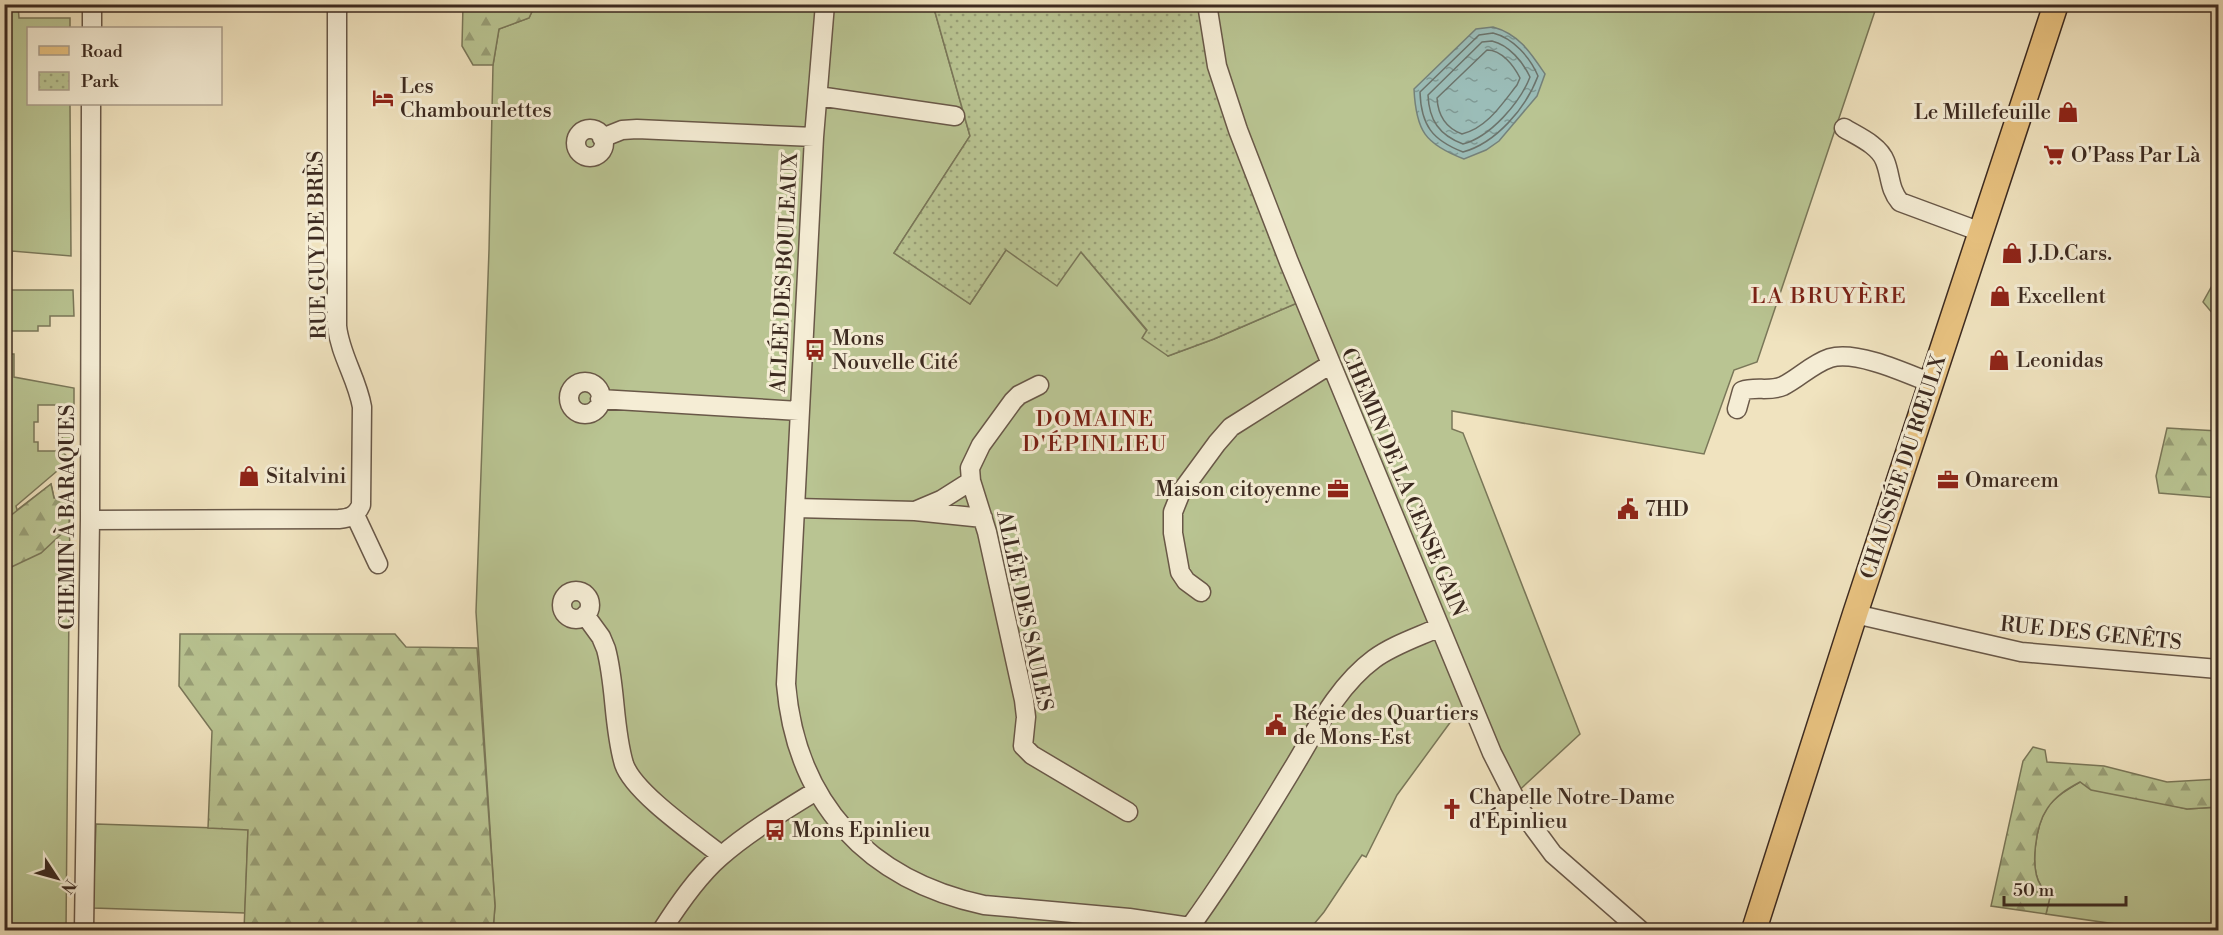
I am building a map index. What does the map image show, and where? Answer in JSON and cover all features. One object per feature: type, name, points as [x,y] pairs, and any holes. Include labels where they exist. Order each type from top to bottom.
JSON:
[{"type":"main road","name":"CHAUSSÉE DU RŒULX","points":[[1754,930],[1855,614],[2056,4]]},
{"type":"street","points":[[92,4],[92,27]]},
{"type":"street","name":"RUE GUY DE BRÈS","points":[[337,4],[337,326],[341,349],[360,394],[362,407],[361,505],[355,515]]},
{"type":"street","name":"ALLÉE DES BOULEAUX","points":[[825,4],[814,137],[786,684],[794,733],[816,791],[840,824],[871,855],[901,875],[944,895],[984,904],[1129,918],[1190,927],[1228,875],[1349,683],[1374,659],[1385,652],[1440,627]]},
{"type":"street","name":"CHEMIN DE LA CENSE GAIN","points":[[1207,4],[1217,66],[1227,99],[1288,262],[1492,753],[1527,820],[1563,864],[1640,930]]},
{"type":"street","points":[[818,96],[955,116]]},
{"type":"street","name":"CHEMIN À BARAQUES","points":[[84,930],[90,520],[92,105]]},
{"type":"street","points":[[1844,128],[1876,148],[1885,159],[1892,193],[1900,202],[1981,232]]},
{"type":"street","name":"ALLÉE DES BOULEAUX","points":[[603,138],[622,130],[637,129],[814,137]]},
{"type":"street","points":[[1737,409],[1742,391],[1749,388],[1770,389],[1782,386],[1811,367],[1839,356],[1858,357],[1931,382]]},
{"type":"street","points":[[1200,592],[1186,581],[1180,572],[1173,533],[1173,512],[1181,492],[1231,427],[1331,364]]},
{"type":"street","points":[[796,508],[981,511],[971,481],[970,468],[975,455],[1019,395],[1039,385]]},
{"type":"street","name":"ALLÉE DES BOULEAUX","points":[[600,399],[799,411]]},
{"type":"street","points":[[915,511],[942,500],[971,481]]},
{"type":"street","name":"ALLÉE DES SAULES","points":[[981,511],[1024,700],[1026,717],[1023,746],[1032,755],[1128,812]]},
{"type":"street","points":[[90,520],[339,519],[355,515],[378,564]]},
{"type":"street","name":"RUE DES GENÊTS","points":[[1855,614],[2021,652],[2218,669]]},
{"type":"street","points":[[585,615],[601,637],[606,649],[622,755],[630,776],[643,791],[721,855]]},
{"type":"street","points":[[662,930],[699,879],[721,855],[786,809],[816,791]]},
{"type":"green space","points":[[4,5],[18,5],[19,18],[70,18],[70,27],[27,27],[27,105],[70,105],[71,256],[12,251],[11,290],[73,290],[74,316],[50,316],[50,326],[38,326],[38,331],[5,331]]},
{"type":"green space","points":[[463,5],[535,5],[529,18],[499,29],[493,65],[473,65],[462,46]]},
{"type":"green space","points":[[535,5],[933,5],[970,136],[894,253],[970,304],[1006,250],[1081,252],[1168,356],[1304,300],[1289,262],[1207,5],[1877,5],[1757,362],[1734,370],[1704,454],[1452,411],[1452,429],[1463,433],[1580,734],[1513,796],[1473,706],[1460,709],[1397,795],[1366,857],[1362,855],[1324,912],[1309,930],[493,930],[495,906],[476,612],[493,65],[499,29],[529,18]]},
{"type":"green space","points":[[933,5],[1207,5],[1217,66],[1304,300],[1168,356],[1142,338],[1147,330],[1081,252],[1057,286],[1006,250],[970,304],[894,253],[970,136]]},
{"type":"green space","points":[[2218,275],[2218,320],[2203,302]]},
{"type":"green space","points":[[4,354],[14,354],[14,377],[74,388],[74,443],[62,444],[62,405],[38,405],[38,422],[34,422],[34,442],[38,442],[38,451],[62,451],[70,460],[16,506],[17,510],[51,484],[54,498],[70,499],[66,930],[5,930]]},
{"type":"green space","points":[[2167,428],[2218,431],[2218,498],[2159,493],[2156,476]]},
{"type":"green space","points":[[51,484],[54,498],[70,499],[69,527],[41,553],[5,570],[5,520]]},
{"type":"green space","points":[[180,634],[395,634],[406,647],[477,648],[495,906],[493,930],[244,930],[248,830],[208,828],[212,731],[179,686]]},
{"type":"green space","points":[[2033,747],[2045,750],[2047,762],[2104,766],[2167,782],[2218,779],[2218,807],[2187,809],[2091,790],[2080,782],[2054,800],[2043,816],[2037,836],[2035,869],[2041,886],[2050,897],[2046,914],[1991,906],[2023,761]]},
{"type":"green space","points":[[2080,782],[2187,809],[2218,807],[2218,930],[2136,930],[2136,927],[2046,914],[2050,897],[2041,886],[2035,869],[2037,835],[2047,808],[2062,793]]},
{"type":"green space","points":[[96,824],[248,829],[245,913],[93,908]]},
{"type":"water","points":[[1493,27],[1517,39],[1545,74],[1537,96],[1499,141],[1486,150],[1464,159],[1440,148],[1425,134],[1417,116],[1414,89],[1476,29]]},
{"type":"place","name":"Les Chambourlettes","points":[[383,98]]},
{"type":"place","name":"Le Millefeuille","points":[[2068,112]]},
{"type":"place","name":"O'Pass Par Là","points":[[2054,155]]},
{"type":"place","name":"J.D.Cars.","points":[[2012,253]]},
{"type":"place","name":"Excellent","points":[[2000,296]]},
{"type":"place","name":"Mons Nouvelle Cité","points":[[815,350]]},
{"type":"place","name":"Leonidas","points":[[1999,360]]},
{"type":"place","name":"Sitalvini","points":[[249,476]]},
{"type":"place","name":"Omareem","points":[[1948,480]]},
{"type":"place","name":"Maison citoyenne","points":[[1338,489]]},
{"type":"place","name":"7HD","points":[[1628,509]]},
{"type":"place","name":"Régie des Quartiers de Mons-Est","points":[[1276,725]]},
{"type":"place","name":"Chapelle Notre-Dame d'Épinlieu","points":[[1452,809]]},
{"type":"place","name":"Mons Epinlieu","points":[[775,830]]},
{"type":"district","name":"LA BRUYÈRE","points":[[1829,295]]},
{"type":"district","name":"DOMAINE D'ÉPINLIEU","points":[[1095,431]]}]
